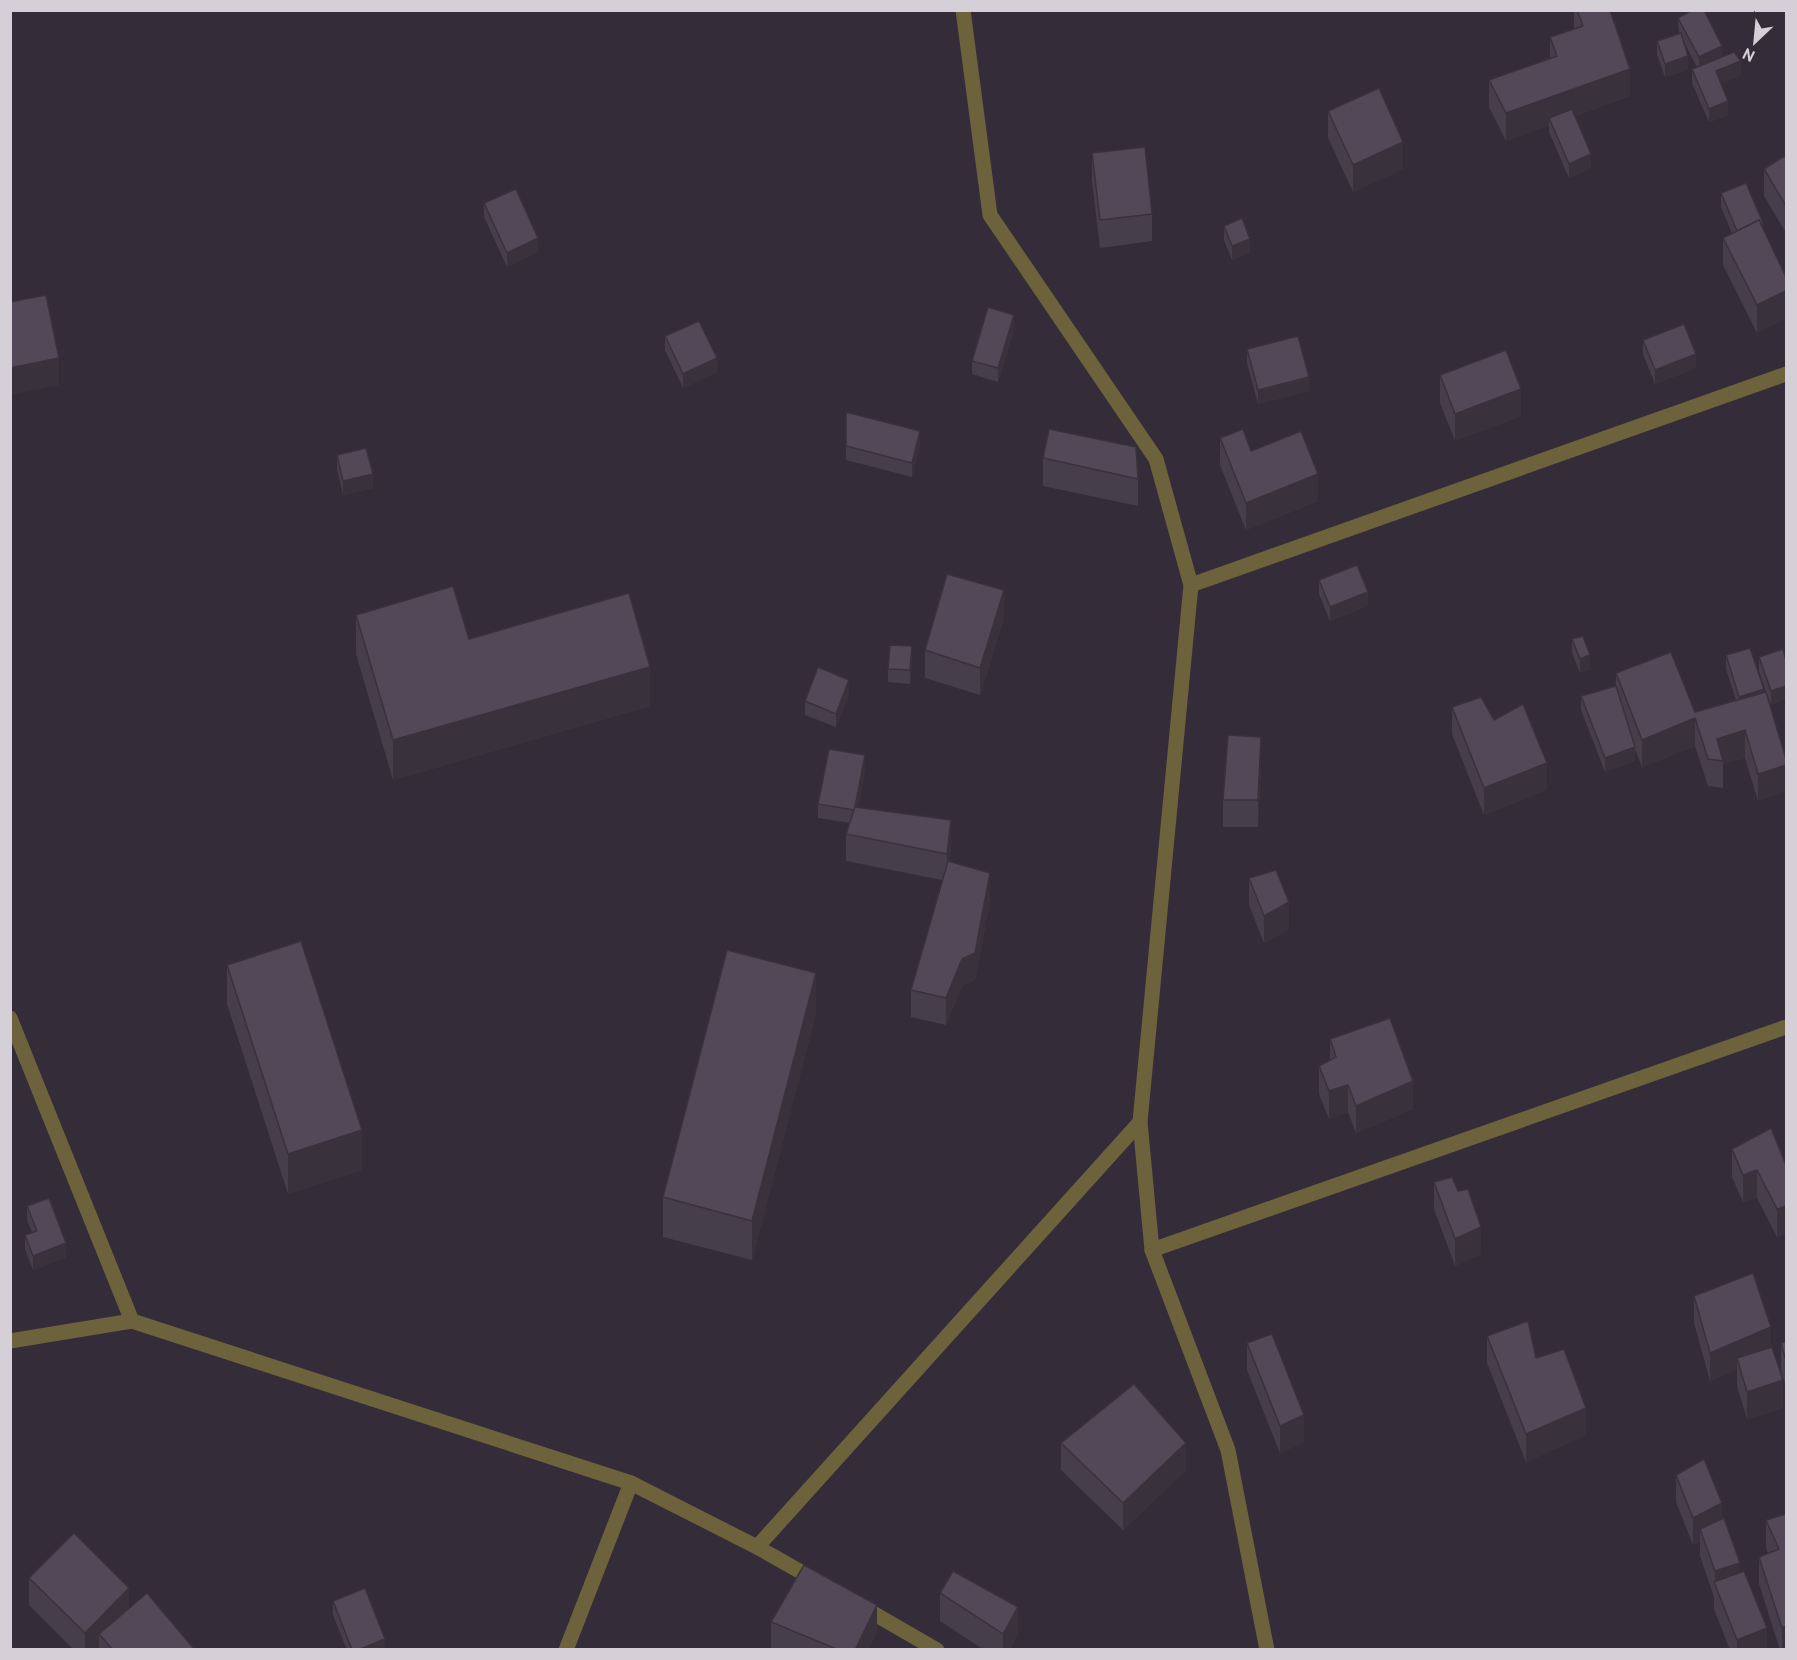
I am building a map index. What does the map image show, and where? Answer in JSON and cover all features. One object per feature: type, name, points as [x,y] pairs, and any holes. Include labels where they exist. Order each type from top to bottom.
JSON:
[{"type":"street","points":[[963,10],[990,215],[1156,459],[1191,585],[1140,1122],[1152,1250],[1228,1450],[1267,1650]]},
{"type":"street","points":[[1191,585],[1786,374]]},
{"type":"street","points":[[10,1018],[132,1322]]},
{"type":"street","points":[[1152,1250],[1786,1027]]},
{"type":"street","points":[[757,1547],[1140,1122]]},
{"type":"street","points":[[10,1341],[132,1322],[631,1483],[757,1547],[827,1587]]},
{"type":"street","points":[[566,1650],[631,1483]]},
{"type":"street","points":[[847,1598],[937,1650]]},
{"type":"building","points":[[1577,10],[1610,10],[1630,69],[1506,113],[1489,80],[1557,56],[1550,37],[1583,26]]},
{"type":"building","points":[[1692,10],[1704,10],[1722,46],[1699,57],[1678,18]]},
{"type":"building","points":[[1681,33],[1688,56],[1665,64],[1657,41]]},
{"type":"building","points":[[1734,52],[1741,61],[1716,71],[1728,101],[1709,109],[1692,69]]},
{"type":"building","points":[[1379,88],[1403,142],[1353,165],[1328,111]]},
{"type":"building","points":[[1572,109],[1591,154],[1569,164],[1549,118]]},
{"type":"building","points":[[1145,147],[1152,214],[1100,220],[1092,153]]},
{"type":"building","points":[[1786,155],[1786,206],[1764,169]]},
{"type":"building","points":[[1746,183],[1763,223],[1761,224],[1759,220],[1737,231],[1721,193]]},
{"type":"building","points":[[516,189],[538,238],[507,253],[484,203]]},
{"type":"building","points":[[1242,218],[1250,239],[1232,246],[1224,226]]},
{"type":"building","points":[[1759,220],[1786,277],[1786,291],[1757,305],[1723,238]]},
{"type":"building","points":[[46,295],[59,358],[10,368],[10,302]]},
{"type":"building","points":[[988,307],[1014,315],[998,368],[972,361]]},
{"type":"building","points":[[699,321],[717,358],[683,374],[665,336]]},
{"type":"building","points":[[1684,324],[1696,354],[1655,370],[1643,340]]},
{"type":"building","points":[[1298,336],[1309,377],[1258,390],[1247,349]]},
{"type":"building","points":[[1506,350],[1521,389],[1455,414],[1440,375]]},
{"type":"building","points":[[846,412],[920,431],[912,463],[846,446]]},
{"type":"building","points":[[1049,429],[1136,447],[1138,479],[1043,458]]},
{"type":"building","points":[[1243,429],[1251,451],[1301,431],[1318,474],[1246,503],[1220,438]]},
{"type":"building","points":[[366,448],[373,474],[343,481],[337,455]]},
{"type":"building","points":[[1357,565],[1368,592],[1330,607],[1319,580]]},
{"type":"building","points":[[947,574],[1004,590],[980,668],[925,650]]},
{"type":"building","points":[[453,586],[469,639],[629,593],[650,667],[393,740],[356,615]]},
{"type":"building","points":[[1583,636],[1590,655],[1580,659],[1572,639]]},
{"type":"building","points":[[890,645],[912,646],[910,670],[888,669]]},
{"type":"building","points":[[1750,648],[1764,689],[1739,697],[1726,655]]},
{"type":"building","points":[[1783,649],[1786,660],[1786,686],[1771,691],[1759,657]]},
{"type":"building","points":[[1671,652],[1695,712],[1766,692],[1786,765],[1758,774],[1745,730],[1717,739],[1723,761],[1708,759],[1695,718],[1642,740],[1616,673]]},
{"type":"building","points":[[818,667],[849,680],[836,714],[805,701]]},
{"type":"building","points":[[1616,686],[1635,747],[1605,758],[1581,696]]},
{"type":"building","points":[[1481,697],[1494,720],[1523,704],[1547,763],[1484,788],[1452,707]]},
{"type":"building","points":[[1228,735],[1261,737],[1258,800],[1223,800]]},
{"type":"building","points":[[829,749],[865,755],[854,810],[818,804]]},
{"type":"building","points":[[855,807],[951,820],[947,854],[846,834]]},
{"type":"building","points":[[948,861],[990,873],[975,953],[962,959],[946,998],[911,990]]},
{"type":"building","points":[[1276,870],[1289,902],[1264,916],[1249,878]]},
{"type":"building","points":[[301,941],[362,1130],[288,1154],[227,965]]},
{"type":"building","points":[[727,950],[816,973],[752,1221],[663,1197]]},
{"type":"building","points":[[1390,1018],[1413,1081],[1356,1106],[1348,1085],[1329,1091],[1319,1066],[1336,1057],[1330,1039]]},
{"type":"building","points":[[1771,1128],[1786,1165],[1786,1206],[1777,1209],[1757,1170],[1743,1175],[1732,1149]]},
{"type":"building","points":[[1452,1177],[1458,1191],[1468,1189],[1481,1227],[1455,1239],[1434,1182]]},
{"type":"building","points":[[49,1198],[66,1243],[33,1256],[25,1235],[37,1231],[27,1206]]},
{"type":"building","points":[[1753,1273],[1771,1327],[1710,1353],[1694,1296]]},
{"type":"building","points":[[1528,1321],[1536,1358],[1564,1349],[1586,1408],[1526,1434],[1487,1336]]},
{"type":"building","points":[[1272,1334],[1304,1415],[1280,1426],[1247,1343]]},
{"type":"building","points":[[1786,1341],[1786,1361],[1781,1343]]},
{"type":"building","points":[[1772,1347],[1783,1380],[1747,1392],[1737,1358]]},
{"type":"building","points":[[1134,1384],[1186,1443],[1123,1503],[1061,1443]]},
{"type":"building","points":[[1704,1459],[1722,1503],[1693,1518],[1676,1475]]},
{"type":"building","points":[[1786,1514],[1786,1626],[1782,1628],[1759,1557],[1779,1549],[1766,1520]]},
{"type":"building","points":[[1724,1518],[1740,1563],[1715,1571],[1700,1529]]},
{"type":"building","points":[[74,1533],[129,1588],[85,1633],[29,1578]]},
{"type":"building","points":[[804,1565],[877,1605],[855,1650],[839,1650],[771,1622]]},
{"type":"building","points":[[953,1571],[1018,1607],[1003,1634],[940,1593]]},
{"type":"building","points":[[1744,1571],[1767,1628],[1737,1640],[1714,1582]]},
{"type":"building","points":[[365,1588],[385,1639],[358,1650],[352,1650],[333,1601]]},
{"type":"building","points":[[147,1593],[195,1650],[113,1650],[99,1634]]}]
